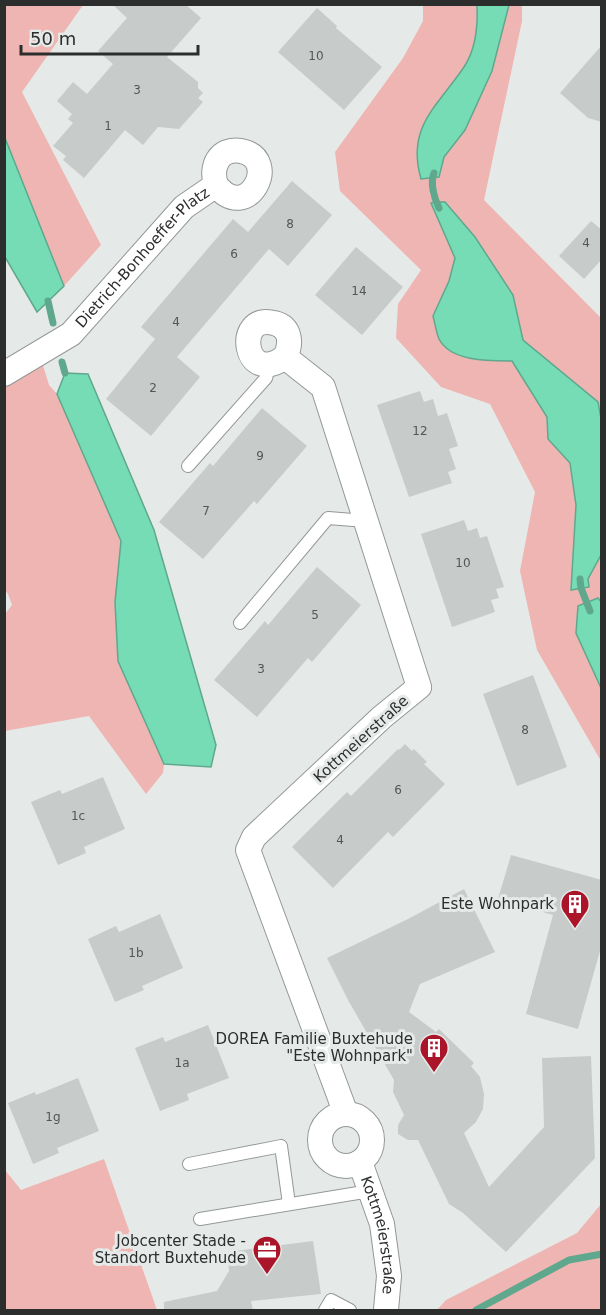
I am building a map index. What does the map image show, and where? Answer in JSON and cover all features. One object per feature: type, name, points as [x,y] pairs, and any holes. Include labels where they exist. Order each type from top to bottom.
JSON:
[{"type":"street","name":"Dietrich-Bonhoeffer-Platz","points":[[4,374],[71,334],[184,207],[216,185]]},
{"type":"street","name":"Kottmeierstraße","points":[[277,361],[323,387],[419,687],[382,717],[254,837],[248,850],[346,1114]]},
{"type":"street","name":"Kottmeierstraße","points":[[338,1115],[359,1117],[371,1131],[371,1149],[360,1162],[346,1166],[337,1164],[326,1156],[322,1149],[321,1135],[326,1123],[338,1115]]},
{"type":"street","name":"Kottmeierstraße","points":[[360,1162],[382,1224],[389,1276],[386,1311]]},
{"type":"lane","points":[[188,466],[266,378],[277,361]]},
{"type":"lane","points":[[240,623],[328,518],[366,521]]},
{"type":"lane","points":[[189,1164],[281,1146],[289,1204]]},
{"type":"lane","points":[[200,1219],[370,1191]]},
{"type":"lane","points":[[326,1311],[331,1300],[350,1311]]},
{"type":"shaded area","points":[[5,5],[83,5],[22,92],[101,245],[64,286],[28,207],[5,142]]},
{"type":"shaded area","points":[[423,5],[522,5],[522,21],[484,200],[601,318],[601,761],[537,650],[520,571],[535,492],[490,404],[441,387],[396,338],[398,304],[421,270],[340,191],[335,152],[403,58],[423,21]]},
{"type":"shaded area","points":[[477,5],[509,5],[492,71],[465,130],[444,157],[439,177],[421,179],[417,161],[421,131],[427,118],[468,60],[475,37]]},
{"type":"shaded area","points":[[5,138],[64,286],[37,312],[5,257]]},
{"type":"shaded area","points":[[445,202],[475,237],[513,295],[523,340],[598,402],[602,424],[601,555],[588,579],[589,587],[571,590],[576,505],[570,463],[548,439],[547,417],[512,361],[472,359],[462,356],[445,347],[439,339],[433,316],[449,281],[455,258],[431,203]]},
{"type":"shaded area","points":[[42,362],[49,385],[57,394],[121,541],[115,602],[118,661],[164,764],[163,773],[146,794],[89,716],[5,731],[5,614],[12,605],[5,590],[5,382]]},
{"type":"shaded area","points":[[65,373],[88,374],[154,530],[216,745],[211,767],[164,764],[118,661],[115,602],[121,541],[57,394]]},
{"type":"shaded area","points":[[598,598],[602,603],[601,688],[576,633],[578,606]]},
{"type":"shaded area","points":[[104,1159],[157,1310],[5,1310],[5,1170],[21,1190]]},
{"type":"shaded area","points":[[601,1204],[601,1310],[437,1310],[446,1300],[577,1233]]},
{"type":"building","points":[[112,4],[185,4],[201,18],[167,57],[198,82],[198,88],[203,93],[198,98],[203,102],[179,129],[158,127],[143,145],[125,130],[84,178],[63,160],[66,156],[53,146],[73,123],[68,119],[72,114],[57,101],[73,82],[87,94],[113,64],[98,51],[127,18]]},
{"type":"building","points":[[317,8],[337,26],[336,28],[382,67],[344,110],[278,52]]},
{"type":"building","points":[[602,45],[602,122],[588,118],[560,93]]},
{"type":"building","points":[[292,181],[332,215],[288,266],[269,249],[177,357],[200,377],[151,436],[106,399],[155,339],[141,327],[233,219],[248,232]]},
{"type":"building","points":[[591,221],[602,230],[602,259],[584,279],[559,256]]},
{"type":"building","points":[[356,247],[403,287],[362,335],[315,295]]},
{"type":"building","points":[[420,391],[424,402],[433,399],[438,416],[447,413],[458,446],[449,449],[456,469],[448,472],[452,483],[409,497],[377,405]]},
{"type":"building","points":[[262,408],[307,446],[257,504],[254,501],[203,559],[159,522],[210,463],[213,466]]},
{"type":"building","points":[[464,520],[468,531],[477,528],[480,538],[487,536],[504,587],[496,589],[499,598],[491,600],[495,612],[452,627],[421,534]]},
{"type":"building","points":[[317,567],[361,605],[312,662],[308,658],[257,717],[214,680],[265,621],[268,625]]},
{"type":"building","points":[[533,675],[567,767],[517,786],[483,694]]},
{"type":"building","points":[[405,744],[412,751],[414,749],[427,762],[424,764],[445,784],[393,837],[388,832],[333,888],[292,847],[347,792],[351,796]]},
{"type":"building","points":[[103,777],[125,829],[84,847],[86,853],[58,865],[31,802],[60,790],[62,794]]},
{"type":"building","name":"Este Wohnpark","points":[[511,855],[602,880],[602,944],[578,1029],[526,1014],[553,915],[498,899]]},
{"type":"building","name":"DOREA Familie Buxtehude \"Este Wohnpark\"","points":[[464,889],[495,952],[420,984],[409,1012],[436,1032],[439,1029],[474,1063],[471,1066],[480,1077],[484,1094],[483,1109],[476,1122],[464,1133],[489,1187],[544,1127],[542,1058],[591,1056],[595,1158],[506,1252],[463,1213],[449,1204],[418,1140],[408,1140],[398,1134],[398,1125],[404,1115],[393,1092],[394,1080],[348,1000],[327,958]]},
{"type":"building","points":[[160,914],[183,968],[142,986],[144,990],[115,1002],[88,939],[116,926],[119,932]]},
{"type":"building","points":[[208,1025],[229,1078],[187,1094],[189,1100],[160,1111],[135,1048],[163,1037],[165,1042]]},
{"type":"building","points":[[78,1078],[99,1131],[57,1148],[59,1153],[33,1164],[8,1103],[35,1092],[36,1095]]},
{"type":"building","points":[[313,1241],[321,1294],[251,1301],[253,1311],[164,1311],[164,1302],[217,1291],[229,1271],[227,1252]]},
{"type":"waterway","points":[[434,173],[433,190],[439,208]]},
{"type":"waterway","points":[[48,301],[53,323]]},
{"type":"waterway","points":[[62,362],[65,373]]},
{"type":"waterway","points":[[580,579],[590,611]]},
{"type":"waterway","points":[[476,1310],[569,1260],[602,1254]]},
{"type":"place","name":"Este Wohnpark","points":[[575,930]]},
{"type":"place","name":"DOREA Familie Buxtehude \"Este Wohnpark\"","points":[[434,1074]]},
{"type":"place","name":"Jobcenter Stade - Standort Buxtehude","points":[[267,1276]]}]
